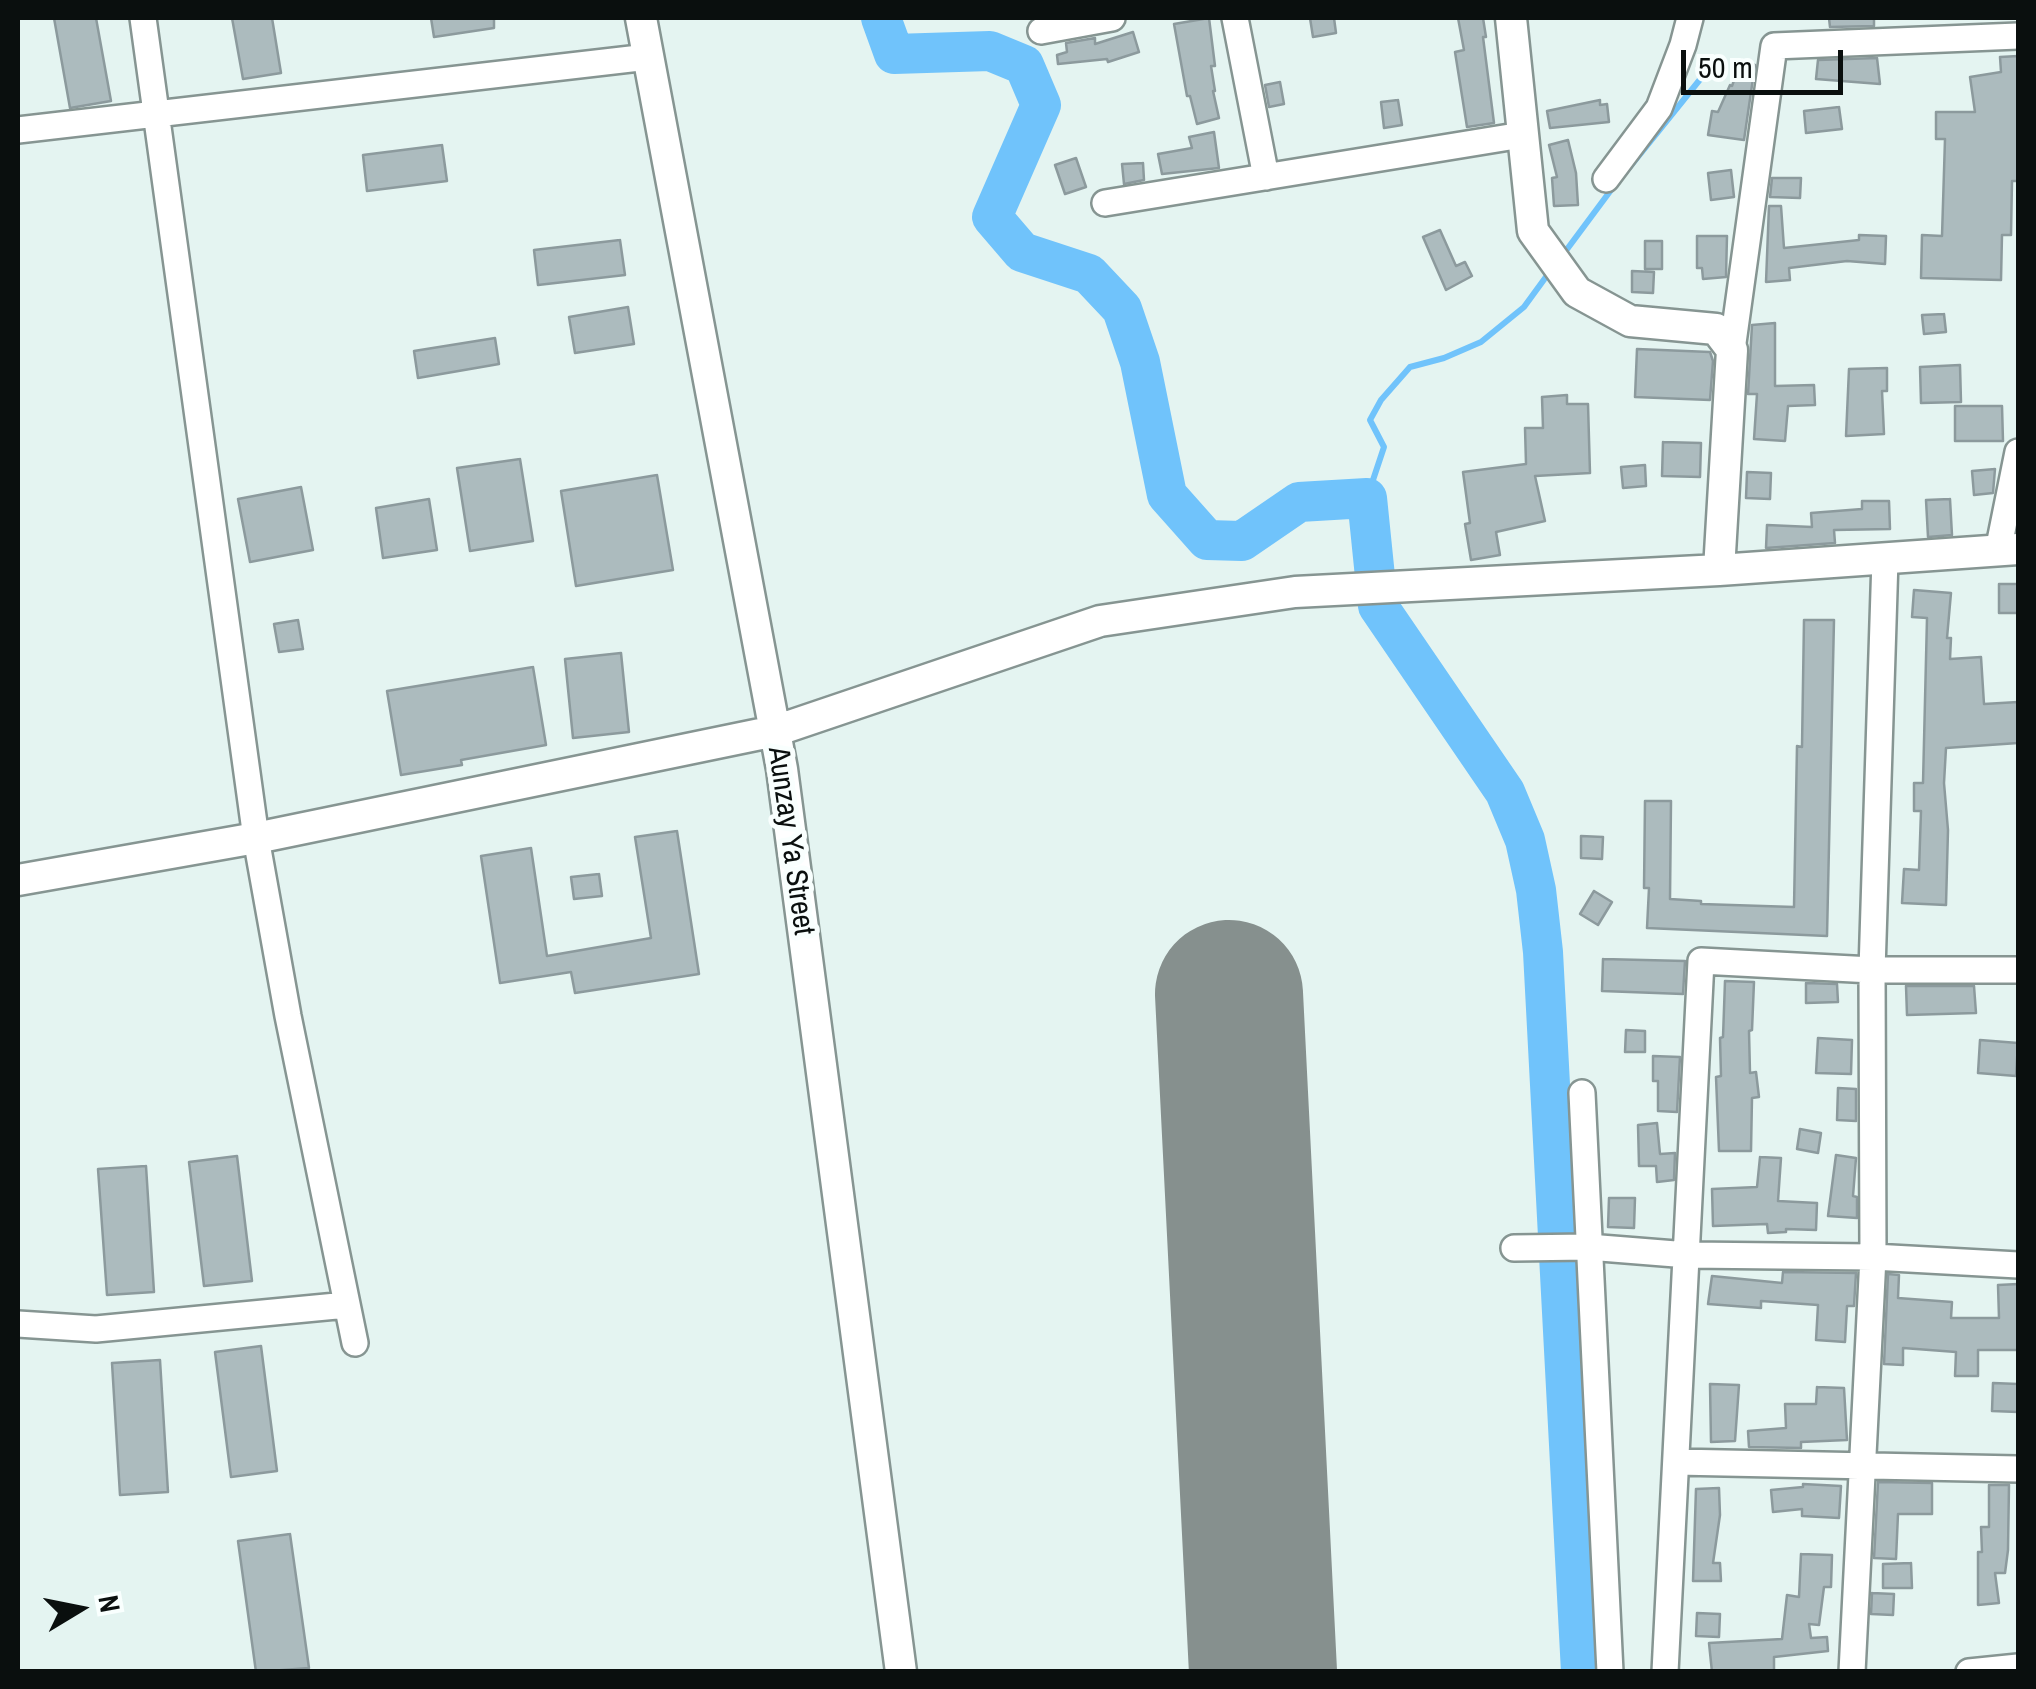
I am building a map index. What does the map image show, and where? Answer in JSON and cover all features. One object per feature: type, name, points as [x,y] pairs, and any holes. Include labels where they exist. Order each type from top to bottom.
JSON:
[{"type":"street","points":[[143,18],[256,838],[355,1343]]},
{"type":"street","name":"Aunzay Ya Street","points":[[641,18],[775,731],[901,1672]]},
{"type":"street","points":[[1041,31],[1112,18]]},
{"type":"street","points":[[1235,18],[1266,177]]},
{"type":"street","points":[[1511,18],[1533,231],[1577,292],[1630,322],[1716,329],[1732,350]]},
{"type":"street","points":[[1606,179],[1659,108],[1690,18]]},
{"type":"street","points":[[1719,570],[1732,350],[1774,46],[2018,36]]},
{"type":"street","points":[[18,130],[648,57]]},
{"type":"street","points":[[1105,204],[1522,135]]},
{"type":"street","points":[[18,880],[256,838],[775,731],[1100,621],[1295,592],[2008,550],[2018,452]]},
{"type":"street","points":[[1852,1672],[1873,1257],[1872,970],[1885,559]]},
{"type":"street","points":[[1665,1672],[1701,961],[1872,970],[2018,970]]},
{"type":"street","points":[[1582,1093],[1610,1672]]},
{"type":"street","points":[[1514,1248],[1873,1257],[2018,1266]]},
{"type":"street","points":[[18,1324],[96,1329],[347,1305]]},
{"type":"street","points":[[1676,1462],[2018,1469]]},
{"type":"street","points":[[1969,1672],[2018,1667]]},
{"type":"building","points":[[54,18],[96,18],[111,101],[70,108]]},
{"type":"building","points":[[232,18],[272,18],[281,73],[243,79]]},
{"type":"building","points":[[431,18],[494,18],[494,28],[434,37]]},
{"type":"building","points":[[1209,18],[1215,66],[1211,66],[1213,91],[1219,118],[1197,124],[1187,96],[1174,24]]},
{"type":"building","points":[[1310,18],[1334,18],[1336,33],[1313,37]]},
{"type":"building","points":[[1458,18],[1483,18],[1494,123],[1467,127],[1455,52],[1464,50]]},
{"type":"building","points":[[1829,18],[1874,18],[1874,26],[1830,27]]},
{"type":"building","points":[[1133,32],[1139,52],[1108,62],[1107,59],[1058,64],[1057,55],[1067,52],[1066,43],[1095,38],[1095,44]]},
{"type":"building","points":[[2018,56],[2018,181],[2012,181],[2011,235],[2002,235],[2001,280],[1921,278],[1922,235],[1942,236],[1945,139],[1936,139],[1936,112],[1975,112],[1970,77],[2001,72],[2000,57]]},
{"type":"building","points":[[1877,58],[1880,84],[1816,79],[1818,60]]},
{"type":"building","points":[[1741,60],[1755,65],[1744,140],[1708,135],[1712,111],[1718,112]]},
{"type":"building","points":[[1280,82],[1284,104],[1269,107],[1265,85]]},
{"type":"building","points":[[1398,100],[1402,125],[1384,128],[1381,102]]},
{"type":"building","points":[[1600,100],[1600,105],[1607,104],[1609,122],[1550,128],[1547,111]]},
{"type":"building","points":[[1839,107],[1842,129],[1806,133],[1804,111]]},
{"type":"building","points":[[1214,132],[1219,168],[1162,174],[1158,154],[1192,148],[1189,137]]},
{"type":"building","points":[[1568,140],[1578,205],[1554,206],[1552,178],[1557,177],[1549,145]]},
{"type":"building","points":[[442,145],[447,181],[367,191],[363,155]]},
{"type":"building","points":[[1076,158],[1086,187],[1065,194],[1055,165]]},
{"type":"building","points":[[1143,163],[1144,180],[1124,184],[1122,164]]},
{"type":"building","points":[[1731,170],[1734,197],[1711,200],[1708,173]]},
{"type":"building","points":[[1772,178],[1801,178],[1800,198],[1770,197]]},
{"type":"building","points":[[1769,206],[1781,206],[1784,248],[1859,240],[1859,235],[1886,236],[1885,264],[1847,261],[1789,268],[1790,280],[1766,282]]},
{"type":"building","points":[[1440,230],[1456,266],[1465,262],[1472,276],[1446,290],[1423,237]]},
{"type":"building","points":[[1697,236],[1727,236],[1726,277],[1703,279],[1702,268],[1697,268]]},
{"type":"building","points":[[620,240],[625,275],[538,285],[534,250]]},
{"type":"building","points":[[1645,241],[1662,241],[1662,269],[1645,269]]},
{"type":"building","points":[[1632,271],[1654,272],[1653,293],[1632,292]]},
{"type":"building","points":[[628,307],[634,344],[575,353],[569,317]]},
{"type":"building","points":[[1944,314],[1946,332],[1924,334],[1922,315]]},
{"type":"building","points":[[1775,323],[1775,386],[1814,385],[1815,405],[1788,406],[1785,441],[1754,439],[1757,394],[1748,394],[1752,325]]},
{"type":"building","points":[[495,338],[499,364],[418,378],[414,351]]},
{"type":"building","points":[[1637,349],[1710,352],[1710,400],[1635,397]]},
{"type":"building","points":[[1960,365],[1961,402],[1921,403],[1920,367]]},
{"type":"building","points":[[1887,368],[1887,391],[1882,391],[1884,434],[1846,436],[1849,369]]},
{"type":"building","points":[[1567,395],[1567,404],[1588,404],[1590,473],[1535,476],[1545,521],[1496,532],[1500,555],[1471,560],[1463,472],[1526,464],[1525,428],[1543,428],[1542,397]]},
{"type":"building","points":[[1955,406],[2002,406],[2003,441],[1955,441]]},
{"type":"building","points":[[1663,442],[1701,443],[1700,477],[1662,476]]},
{"type":"building","points":[[520,459],[533,541],[470,551],[457,468]]},
{"type":"building","points":[[1645,465],[1646,486],[1623,488],[1621,467]]},
{"type":"building","points":[[1995,469],[1993,493],[1974,495],[1972,471]]},
{"type":"building","points":[[1747,472],[1771,473],[1770,499],[1746,498]]},
{"type":"building","points":[[657,475],[673,570],[576,586],[561,491]]},
{"type":"building","points":[[301,487],[313,550],[250,562],[238,499]]},
{"type":"building","points":[[429,499],[437,550],[383,558],[376,508]]},
{"type":"building","points":[[1950,499],[1952,535],[1928,537],[1926,500]]},
{"type":"building","points":[[1862,501],[1889,501],[1890,529],[1834,530],[1835,543],[1766,548],[1767,525],[1812,527],[1811,513],[1862,509]]},
{"type":"building","points":[[1999,584],[2018,584],[2018,613],[1999,613]]},
{"type":"building","points":[[1914,590],[1951,593],[1947,638],[1951,638],[1950,659],[1981,657],[1984,704],[2018,702],[2018,743],[1946,748],[1946,905],[1902,903],[1904,869],[1919,870],[1921,811],[1914,811],[1914,783],[1923,783],[1927,618],[1912,617]]},
{"type":"building","points":[[298,620],[303,649],[279,652],[274,624]]},
{"type":"building","points":[[1804,620],[1834,620],[1827,936],[1647,928],[1645,801],[1671,801],[1670,899],[1794,907]]},
{"type":"building","points":[[621,653],[629,732],[573,738],[565,659]]},
{"type":"building","points":[[533,667],[546,745],[401,775],[387,691]]},
{"type":"building","points":[[677,831],[699,974],[575,993],[571,972],[500,983],[481,856],[531,848],[547,956],[651,938],[635,837]]},
{"type":"building","points":[[1581,836],[1603,837],[1602,859],[1581,858]]},
{"type":"building","points":[[599,874],[602,896],[574,899],[571,877]]},
{"type":"building","points":[[1594,891],[1612,902],[1598,925],[1580,914]]},
{"type":"building","points":[[1603,959],[1685,961],[1683,994],[1602,991]]},
{"type":"building","points":[[1725,981],[1754,982],[1750,1073],[1756,1072],[1759,1097],[1752,1098],[1751,1151],[1719,1151],[1716,1077],[1721,1076]]},
{"type":"building","points":[[1806,983],[1837,984],[1838,1002],[1806,1003]]},
{"type":"building","points":[[1906,986],[1974,986],[1976,1013],[1907,1015]]},
{"type":"building","points":[[1626,1030],[1645,1031],[1645,1052],[1625,1052]]},
{"type":"building","points":[[1818,1038],[1852,1040],[1851,1074],[1816,1073]]},
{"type":"building","points":[[1980,1040],[2018,1043],[2016,1076],[1978,1073]]},
{"type":"building","points":[[1653,1056],[1680,1057],[1677,1112],[1658,1111]]},
{"type":"building","points":[[1838,1088],[1856,1089],[1856,1121],[1837,1120]]},
{"type":"building","points":[[1657,1123],[1660,1154],[1675,1153],[1674,1180],[1657,1182],[1656,1166],[1639,1166],[1638,1125]]},
{"type":"building","points":[[1800,1129],[1821,1133],[1818,1153],[1797,1149]]},
{"type":"building","points":[[1836,1155],[1856,1158],[1853,1196],[1857,1197],[1857,1218],[1828,1216]]},
{"type":"building","points":[[237,1156],[252,1281],[204,1286],[189,1162]]},
{"type":"building","points":[[1760,1157],[1781,1158],[1778,1201],[1817,1203],[1816,1230],[1768,1233],[1767,1224],[1713,1226],[1712,1189],[1757,1187]]},
{"type":"building","points":[[146,1166],[154,1292],[107,1295],[98,1169]]},
{"type":"building","points":[[1609,1198],[1635,1198],[1634,1228],[1608,1227]]},
{"type":"building","points":[[1783,1272],[1856,1273],[1854,1306],[1847,1306],[1845,1342],[1816,1340],[1818,1305],[1761,1301],[1761,1308],[1708,1304],[1712,1276],[1782,1283]]},
{"type":"building","points":[[1888,1274],[1899,1275],[1898,1298],[1952,1302],[1951,1318],[1999,1318],[1998,1285],[2018,1284],[2018,1350],[1978,1350],[1978,1376],[1955,1376],[1956,1352],[1903,1348],[1903,1365],[1884,1364]]},
{"type":"building","points":[[261,1346],[277,1471],[231,1477],[215,1352]]},
{"type":"building","points":[[160,1360],[168,1492],[120,1495],[112,1363]]},
{"type":"building","points":[[1993,1383],[2018,1384],[2018,1412],[1992,1411]]},
{"type":"building","points":[[1710,1384],[1739,1385],[1735,1441],[1711,1442]]},
{"type":"building","points":[[1817,1387],[1844,1388],[1847,1440],[1801,1442],[1801,1448],[1749,1447],[1748,1431],[1786,1428],[1785,1404],[1816,1404]]},
{"type":"building","points":[[1878,1482],[1932,1483],[1932,1514],[1898,1514],[1896,1559],[1874,1558]]},
{"type":"building","points":[[1803,1484],[1841,1486],[1839,1518],[1802,1516],[1802,1509],[1773,1512],[1771,1490]]},
{"type":"building","points":[[1989,1485],[2009,1485],[2008,1550],[2005,1573],[1995,1573],[1999,1603],[1978,1605],[1978,1552],[1982,1552],[1981,1527],[1989,1527]]},
{"type":"building","points":[[1719,1488],[1720,1515],[1713,1563],[1720,1563],[1721,1581],[1693,1581],[1696,1489]]},
{"type":"building","points":[[290,1534],[309,1668],[256,1672],[238,1541]]},
{"type":"building","points":[[1801,1554],[1832,1555],[1831,1587],[1824,1587],[1819,1625],[1809,1624],[1811,1638],[1827,1637],[1828,1651],[1774,1657],[1774,1672],[1712,1672],[1709,1643],[1782,1639],[1787,1595],[1799,1597]]},
{"type":"building","points":[[1911,1563],[1912,1588],[1883,1588],[1883,1564]]},
{"type":"building","points":[[1872,1593],[1894,1594],[1893,1615],[1871,1614]]},
{"type":"building","points":[[1697,1613],[1720,1614],[1719,1637],[1696,1636]]},
{"type":"waterway","points":[[881,18],[894,54],[990,51],[1024,65],[1041,105],[992,217],[1022,252],[1089,274],[1122,309],[1140,362],[1167,495],[1207,540],[1242,541],[1299,502],[1367,498],[1378,606],[1505,792],[1525,840],[1543,952],[1581,1672]]},
{"type":"waterway","points":[[1628,169],[1706,72]]},
{"type":"waterway","points":[[1562,256],[1614,186]]},
{"type":"waterway","points":[[1367,498],[1384,447],[1370,420],[1381,400],[1410,367],[1481,342],[1524,307],[1551,270]]},
{"type":"runway","points":[[1229,994],[1263,1672]]}]
